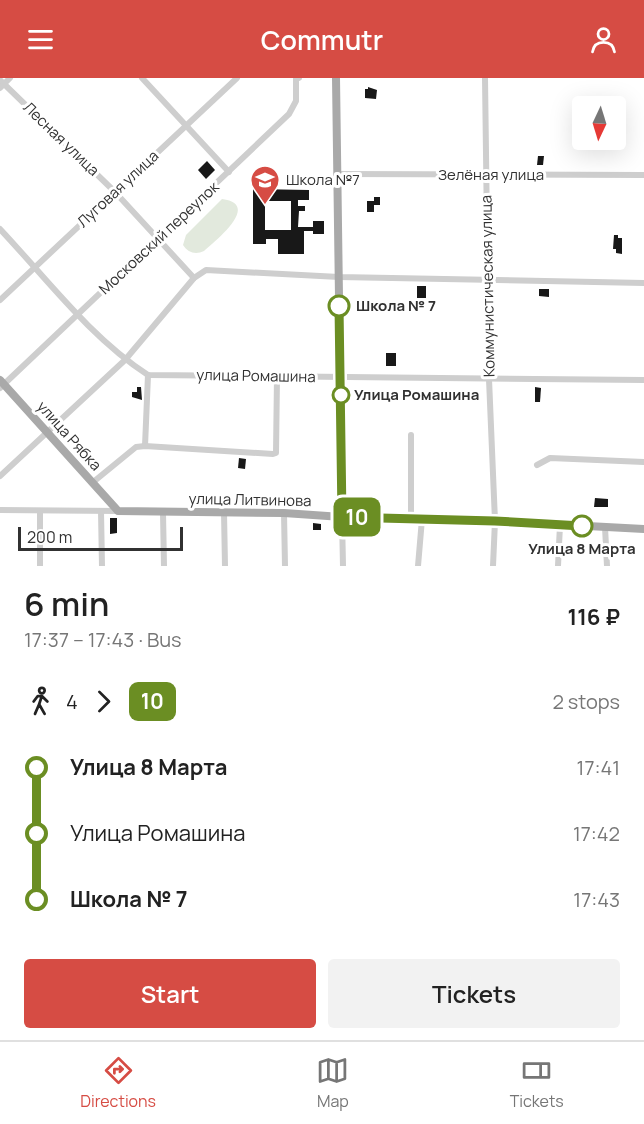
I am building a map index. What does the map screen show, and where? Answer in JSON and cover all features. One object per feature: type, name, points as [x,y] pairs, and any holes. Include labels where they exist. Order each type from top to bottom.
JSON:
[{"type":"main road","points":[[336,78],[342,517]]},
{"type":"main road","name":"улица Рябка","points":[[1,384],[118,511]]},
{"type":"main road","name":"улица Литвинова","points":[[118,511],[284,513],[644,529]]},
{"type":"street","points":[[1,84],[10,78]]},
{"type":"street","points":[[142,78],[229,172]]},
{"type":"street","name":"Луговая улица","points":[[0,300],[237,78]]},
{"type":"street","name":"Московский переулок","points":[[1,384],[289,114],[296,101],[296,78]]},
{"type":"street","name":"Коммунистическая улица","points":[[486,78],[489,379],[495,521],[493,566]]},
{"type":"street","name":"Лесная улица","points":[[1,84],[115,192],[194,278]]},
{"type":"street","name":"Зелёная улица","points":[[337,174],[644,175]]},
{"type":"street","points":[[0,229],[77,315],[125,360],[148,375],[145,446]]},
{"type":"street","points":[[0,476],[125,360],[194,278],[206,270],[339,277],[644,283]]},
{"type":"street","name":"улица Ромашина","points":[[148,375],[644,380]]},
{"type":"street","points":[[93,483],[136,447],[276,453],[277,377]]},
{"type":"street","points":[[411,435],[411,519]]},
{"type":"street","points":[[537,465],[550,458],[644,462]]},
{"type":"street","name":"улица Литвинова","points":[[0,510],[118,511]]},
{"type":"street","points":[[101,511],[102,566]]},
{"type":"street","points":[[40,512],[40,566]]},
{"type":"street","points":[[225,512],[225,566]]},
{"type":"street","points":[[163,513],[164,566]]},
{"type":"street","points":[[284,513],[285,566]]},
{"type":"street","points":[[342,517],[343,566]]},
{"type":"street","points":[[418,566],[422,519]]},
{"type":"street","points":[[558,566],[560,525]]},
{"type":"street","points":[[605,527],[607,566]]},
{"type":"shaded area","points":[[222,199],[233,202],[238,208],[232,223],[204,251],[195,253],[187,250],[183,245],[186,235]]},
{"type":"building","points":[[368,87],[377,90],[376,99],[365,98],[365,89]]},
{"type":"building","points":[[538,156],[544,156],[543,165],[537,165]]},
{"type":"building","points":[[207,161],[215,170],[206,179],[198,170]]},
{"type":"building","points":[[253,189],[309,190],[309,200],[298,200],[298,206],[305,206],[305,211],[299,211],[298,227],[313,227],[313,221],[324,221],[324,234],[304,231],[304,254],[278,254],[278,239],[266,239],[266,244],[253,244]],"holes":[[[265,201],[291,201],[291,230],[265,230]]]},
{"type":"building","points":[[374,197],[380,197],[380,205],[374,205],[374,212],[367,212],[367,201],[374,201]]},
{"type":"building","points":[[614,235],[622,238],[622,254],[616,253],[616,249],[613,249]]},
{"type":"building","points":[[417,286],[426,286],[426,298],[417,298]]},
{"type":"building","points":[[539,289],[549,289],[549,297],[539,296]]},
{"type":"building","points":[[386,353],[396,353],[396,366],[386,366]]},
{"type":"building","points":[[137,387],[141,387],[142,400],[132,397],[132,392],[137,392]]},
{"type":"building","points":[[535,387],[541,388],[540,402],[535,402]]},
{"type":"building","points":[[239,458],[246,459],[245,469],[238,468]]},
{"type":"building","points":[[595,498],[608,499],[608,507],[594,507]]},
{"type":"building","points":[[110,518],[117,518],[117,533],[110,534]]},
{"type":"building","points":[[313,523],[321,524],[321,530],[313,530]]},
{"type":"bus line","name":"10","points":[[339,306],[342,517],[582,526]]},
{"type":"place","name":"Школа №7","points":[[265,206]]},
{"type":"place","name":"Школа № 7","points":[[339,306]]},
{"type":"place","name":"Улица Ромашина","points":[[341,395]]},
{"type":"place","name":"Улица 8 Марта","points":[[582,526]]}]
